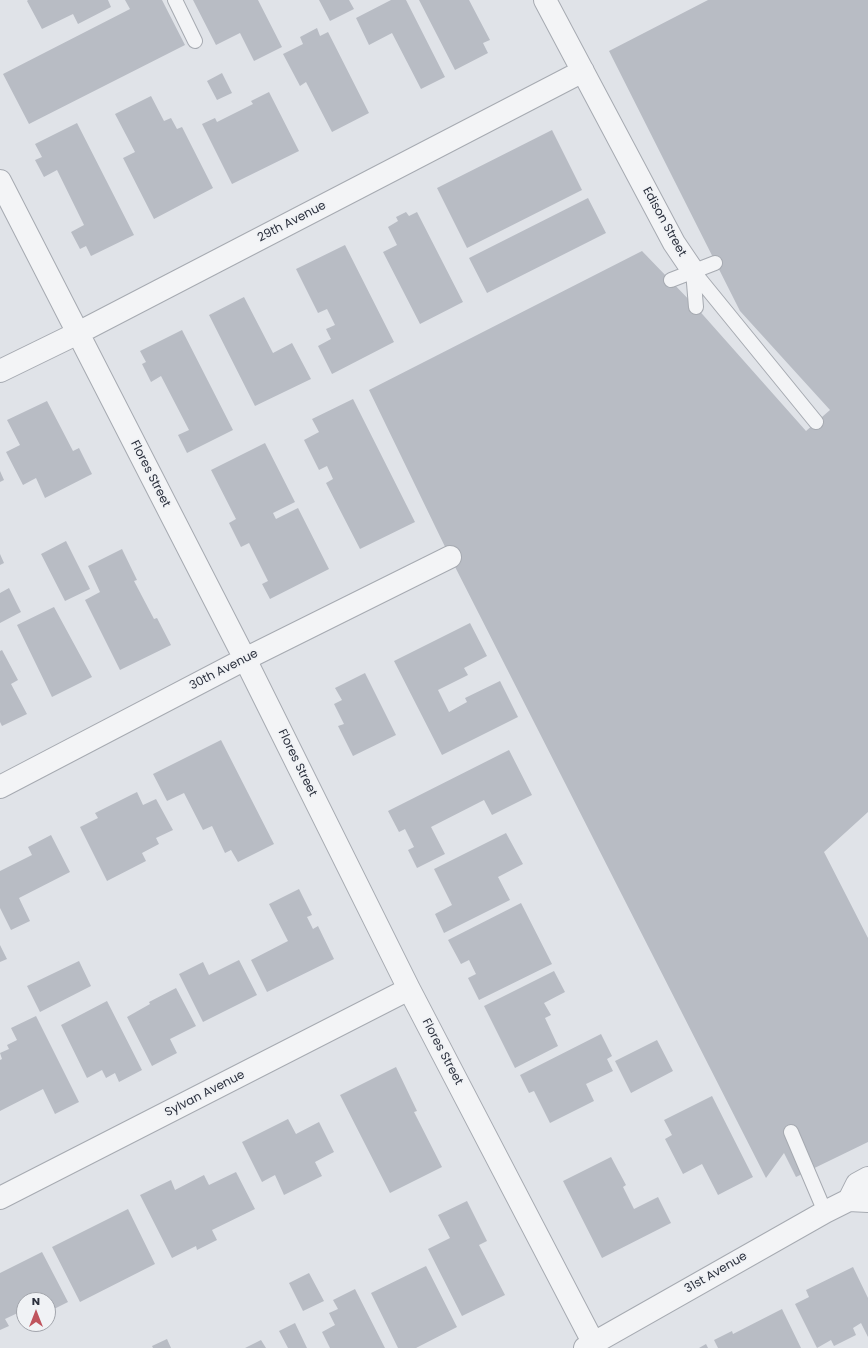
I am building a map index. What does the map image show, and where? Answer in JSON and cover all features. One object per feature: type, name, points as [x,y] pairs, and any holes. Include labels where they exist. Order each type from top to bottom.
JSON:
[{"type":"street","name":"Edison Street","points":[[545,0],[674,243],[693,271]]},
{"type":"street","name":"29th Avenue","points":[[0,371],[78,333],[583,71]]},
{"type":"street","name":"Flores Street","points":[[0,181],[245,659],[409,990],[589,1346]]},
{"type":"street","name":"30th Avenue","points":[[0,787],[245,659],[450,557]]},
{"type":"street","name":"Sylvan Avenue","points":[[0,1198],[409,990]]},
{"type":"street","name":"31st Avenue","points":[[589,1346],[784,1233],[825,1212],[858,1201],[857,1184],[868,1178]]},
{"type":"lane","points":[[175,0],[195,41]]},
{"type":"lane","points":[[671,280],[715,263]]},
{"type":"lane","points":[[693,271],[696,307]]},
{"type":"lane","name":"Edison Street","points":[[693,271],[816,422]]},
{"type":"lane","points":[[791,1132],[825,1212]]},
{"type":"building","points":[[108,0],[111,7],[78,24],[73,14],[42,29],[27,1]]},
{"type":"building","points":[[125,0],[162,0],[185,45],[29,124],[3,74],[130,9]]},
{"type":"building","points":[[193,0],[258,0],[282,47],[254,61],[240,33],[216,45]]},
{"type":"building","points":[[319,0],[349,0],[354,9],[330,21]]},
{"type":"building","points":[[391,0],[406,0],[445,77],[421,89],[392,33],[369,45],[356,18]]},
{"type":"building","points":[[419,0],[469,0],[490,40],[483,43],[488,53],[455,70]]},
{"type":"building","points":[[708,0],[868,0],[868,812],[824,852],[868,938],[868,1142],[796,1177],[784,1153],[766,1178],[450,557],[369,390],[642,251],[696,307],[806,431],[830,410],[740,311],[609,51]]},
{"type":"building","points":[[317,28],[320,36],[328,32],[369,113],[332,132],[306,82],[300,86],[283,54],[303,44],[300,37]]},
{"type":"building","points":[[222,73],[232,93],[217,100],[207,81]]},
{"type":"building","points":[[269,92],[299,151],[232,184],[202,124],[215,118],[217,122],[253,104],[251,101]]},
{"type":"building","points":[[151,96],[164,121],[171,118],[177,129],[182,127],[213,188],[154,219],[123,158],[135,152],[115,114]]},
{"type":"building","points":[[77,123],[134,235],[91,256],[86,246],[80,249],[71,232],[84,225],[57,170],[44,177],[35,160],[42,157],[35,144]]},
{"type":"building","points":[[552,130],[582,190],[467,248],[437,188]]},
{"type":"building","points":[[588,198],[606,233],[487,293],[469,258]]},
{"type":"building","points":[[406,212],[409,216],[417,212],[463,302],[420,324],[383,252],[397,245],[388,227],[398,221],[396,217]]},
{"type":"building","points":[[345,245],[394,342],[332,374],[318,346],[331,339],[326,329],[335,325],[327,309],[318,313],[296,269]]},
{"type":"building","points":[[244,297],[273,353],[292,343],[311,379],[255,406],[209,315]]},
{"type":"building","points":[[182,330],[233,430],[187,453],[178,435],[189,430],[161,376],[151,382],[142,364],[146,362],[140,351]]},
{"type":"building","points":[[353,399],[415,522],[360,549],[326,483],[333,479],[327,466],[319,470],[304,440],[319,432],[312,419]]},
{"type":"building","points":[[47,401],[73,451],[79,448],[92,474],[45,498],[36,478],[23,485],[6,452],[20,445],[7,420]]},
{"type":"building","points":[[265,443],[295,502],[273,513],[276,519],[298,508],[329,569],[270,599],[262,584],[268,581],[249,543],[241,547],[229,523],[236,519],[211,470]]},
{"type":"building","points":[[0,471],[4,480],[0,482]]},
{"type":"building","points":[[66,541],[90,589],[65,601],[41,554]]},
{"type":"building","points":[[122,549],[137,580],[134,581],[154,619],[157,618],[171,645],[120,670],[85,600],[100,592],[88,566]]},
{"type":"building","points":[[0,554],[4,563],[0,565]]},
{"type":"building","points":[[9,588],[21,612],[0,623],[0,593]]},
{"type":"building","points":[[54,607],[92,677],[52,697],[17,625]]},
{"type":"building","points":[[470,623],[487,656],[464,668],[468,675],[438,690],[449,712],[467,702],[465,698],[500,681],[518,717],[442,755],[394,661]]},
{"type":"building","points":[[2,650],[18,680],[11,684],[27,714],[2,726],[0,722],[0,651]]},
{"type":"building","points":[[365,673],[396,735],[353,756],[338,726],[344,724],[334,704],[342,700],[335,688]]},
{"type":"building","points":[[221,740],[274,844],[238,862],[231,850],[225,853],[212,826],[203,830],[184,793],[167,801],[153,774]]},
{"type":"building","points":[[509,750],[532,795],[492,815],[484,800],[431,827],[445,854],[417,868],[408,850],[414,847],[405,829],[399,832],[388,811]]},
{"type":"building","points":[[137,792],[143,805],[156,799],[173,830],[156,838],[159,844],[142,853],[146,861],[107,881],[80,827],[98,818],[95,813]]},
{"type":"building","points":[[506,833],[523,864],[498,877],[510,900],[444,933],[435,914],[452,905],[434,869]]},
{"type":"building","points":[[51,835],[70,872],[19,898],[30,921],[11,930],[0,908],[0,871],[32,855],[28,847]]},
{"type":"building","points":[[299,889],[312,915],[307,917],[313,929],[318,926],[334,959],[267,992],[251,960],[288,941],[269,904]]},
{"type":"building","points":[[521,903],[552,964],[479,1000],[468,978],[476,974],[469,960],[461,964],[448,940]]},
{"type":"building","points":[[0,945],[7,959],[0,962]]},
{"type":"building","points":[[239,960],[257,995],[203,1022],[179,974],[203,962],[209,975]]},
{"type":"building","points":[[79,961],[91,986],[40,1012],[27,986]]},
{"type":"building","points":[[554,971],[565,992],[544,1003],[551,1015],[545,1018],[558,1046],[515,1068],[484,1006]]},
{"type":"building","points":[[176,988],[196,1026],[170,1039],[177,1053],[152,1066],[127,1017],[150,1004],[149,1002]]},
{"type":"building","points":[[107,1001],[142,1070],[119,1082],[115,1073],[106,1078],[102,1070],[87,1078],[61,1025]]},
{"type":"building","points":[[36,1016],[79,1102],[55,1114],[43,1089],[0,1111],[0,1060],[2,1059],[0,1053],[9,1049],[7,1045],[17,1040],[11,1028]]},
{"type":"building","points":[[601,1034],[612,1056],[607,1059],[613,1071],[586,1084],[594,1101],[550,1123],[534,1091],[529,1093],[520,1075]]},
{"type":"building","points":[[657,1040],[673,1071],[631,1093],[615,1061]]},
{"type":"building","points":[[396,1067],[417,1111],[414,1112],[442,1167],[390,1193],[340,1095]]},
{"type":"building","points":[[712,1096],[753,1177],[718,1195],[702,1164],[683,1174],[665,1139],[672,1135],[664,1120]]},
{"type":"building","points":[[288,1119],[296,1134],[319,1122],[334,1152],[315,1162],[322,1176],[284,1195],[275,1175],[262,1182],[242,1142]]},
{"type":"building","points":[[611,1157],[626,1185],[623,1187],[634,1209],[658,1197],[671,1223],[602,1258],[563,1181]]},
{"type":"building","points":[[236,1172],[255,1209],[212,1230],[217,1240],[197,1250],[196,1246],[172,1258],[140,1195],[171,1180],[175,1190],[204,1175],[209,1185]]},
{"type":"building","points":[[467,1201],[487,1241],[479,1245],[505,1295],[462,1316],[428,1249],[450,1238],[438,1215]]},
{"type":"building","points":[[128,1209],[155,1264],[80,1302],[52,1247]]},
{"type":"building","points":[[42,1252],[68,1302],[56,1308],[56,1292],[16,1292],[16,1314],[5,1319],[9,1326],[0,1330],[0,1273]]},
{"type":"building","points":[[426,1266],[457,1327],[416,1348],[398,1348],[371,1293]]},
{"type":"building","points":[[853,1267],[868,1298],[868,1337],[861,1323],[853,1328],[856,1335],[834,1346],[831,1340],[817,1348],[795,1304],[809,1297],[806,1290]]},
{"type":"building","points":[[309,1273],[324,1301],[303,1311],[289,1283]]},
{"type":"building","points":[[355,1289],[385,1348],[330,1348],[322,1332],[335,1325],[329,1313],[338,1309],[333,1300]]},
{"type":"building","points":[[782,1309],[801,1348],[718,1348],[714,1340],[732,1331],[733,1334]]},
{"type":"building","points":[[295,1323],[307,1348],[288,1348],[279,1331]]},
{"type":"building","points":[[167,1339],[171,1348],[153,1348],[152,1346]]},
{"type":"building","points":[[261,1340],[266,1348],[245,1348]]},
{"type":"building","points":[[706,1344],[708,1348],[699,1348]]}]
